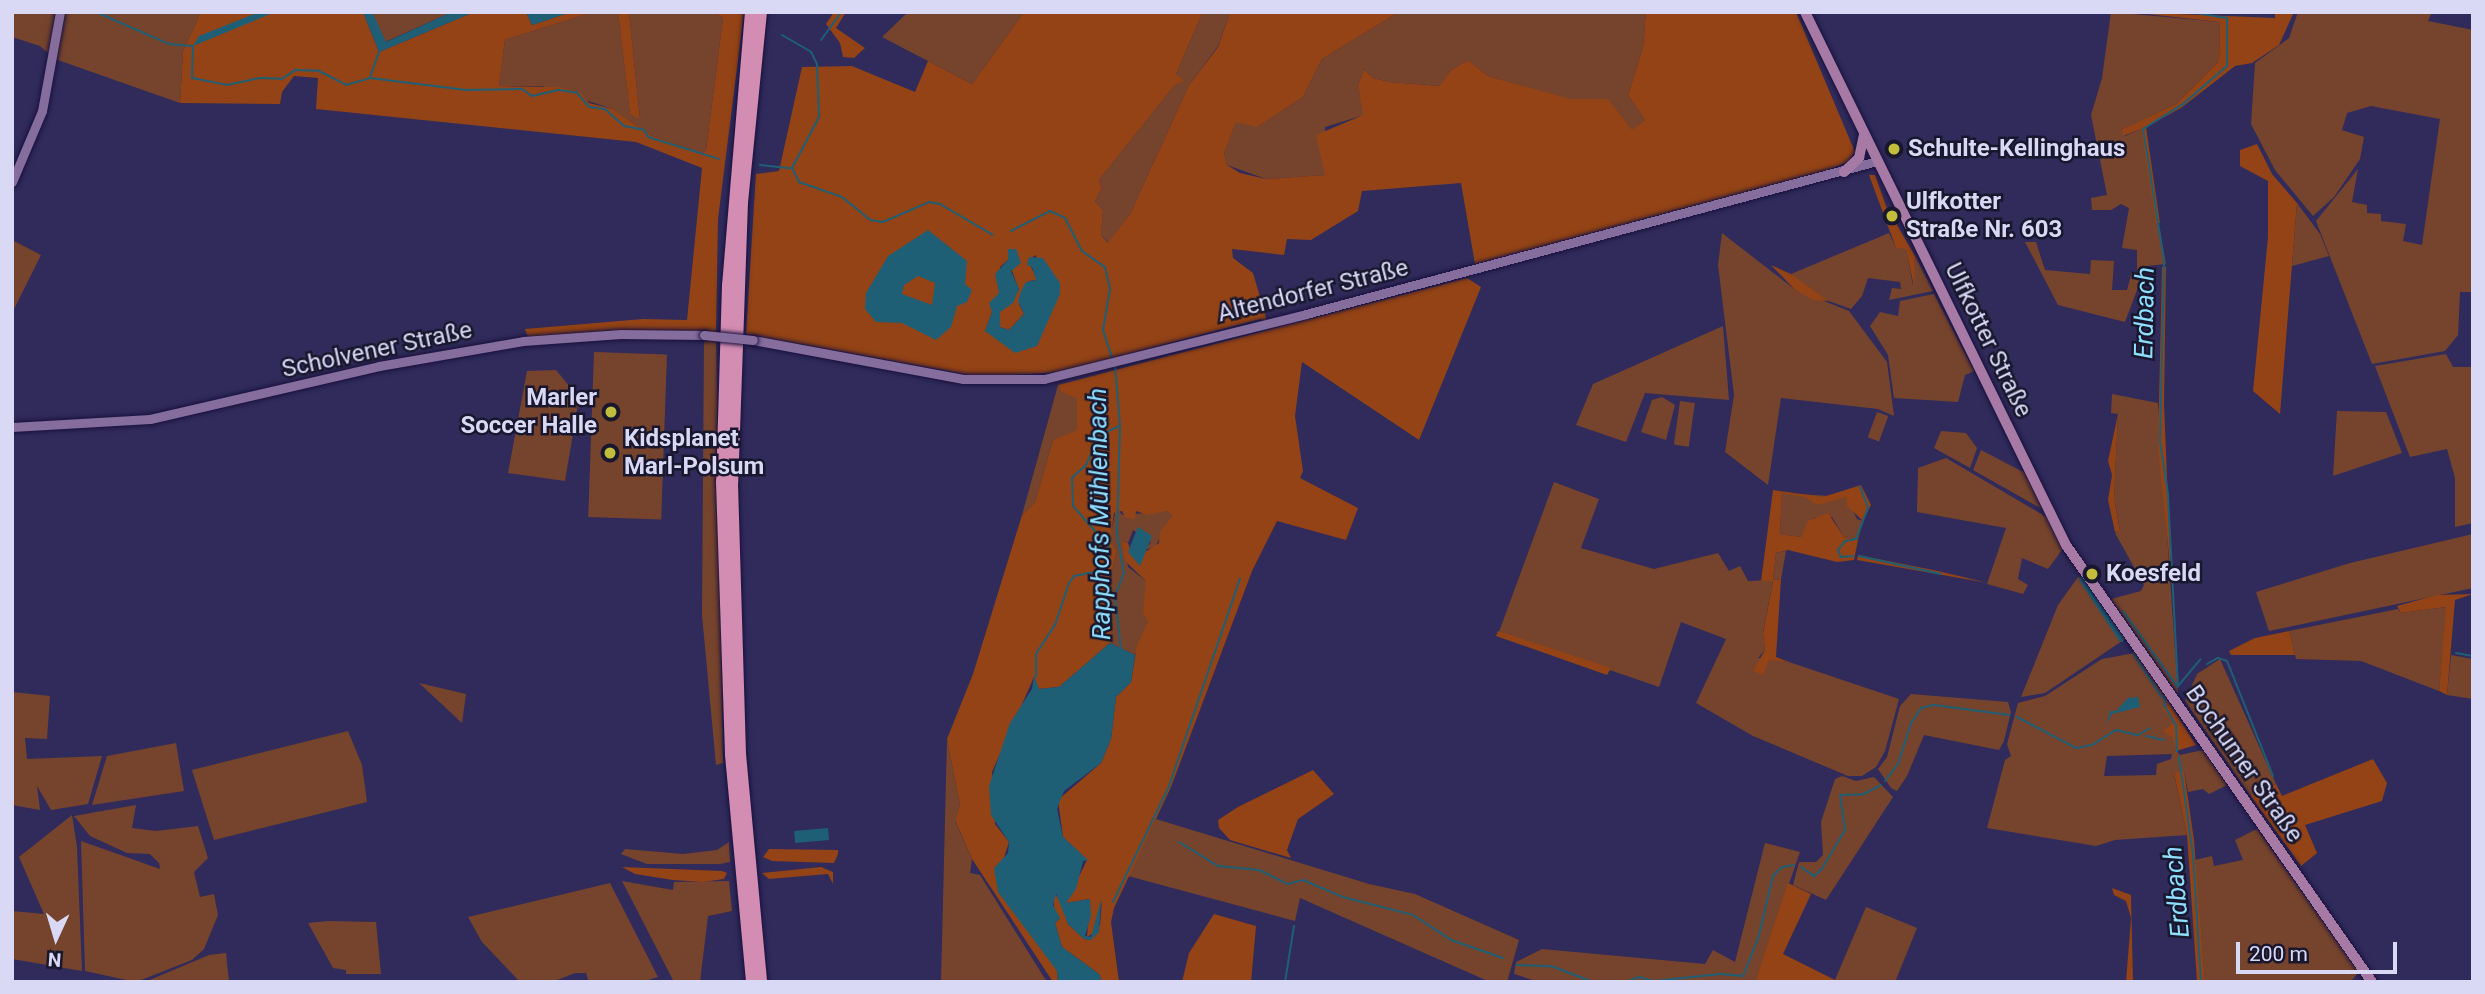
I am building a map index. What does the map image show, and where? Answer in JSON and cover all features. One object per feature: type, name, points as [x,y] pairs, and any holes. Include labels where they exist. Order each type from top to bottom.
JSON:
[{"type":"highway","points":[[751,12],[728,273],[722,482],[731,755],[752,982]]},
{"type":"highway","points":[[761,12],[737,286],[732,496],[740,754],[761,982]]},
{"type":"main road","points":[[12,182],[42,111],[60,12]]},
{"type":"main road","name":"Ulfkotter Straße","points":[[1805,12],[2082,571]]},
{"type":"main road","points":[[1844,172],[1859,158],[1864,135]]},
{"type":"main road","name":"Altendorfer Straße","points":[[753,340],[981,382],[1035,380],[1844,172],[1877,161]]},
{"type":"main road","name":"Scholvener Straße","points":[[12,427],[150,419],[379,366],[523,341],[608,334],[704,335],[753,340]]},
{"type":"main road","name":"Bochumer Straße","points":[[2082,571],[2372,982]]},
{"type":"shaded area","points":[[12,12],[201,12],[183,51],[180,103],[55,59],[40,46],[12,37]]},
{"type":"shaded area","points":[[201,12],[363,12],[379,52],[474,12],[526,12],[532,25],[571,12],[593,12],[505,40],[499,86],[559,87],[581,93],[589,103],[613,109],[650,135],[702,153],[706,150],[723,18],[713,12],[744,12],[718,219],[716,332],[614,330],[528,337],[525,329],[643,319],[687,320],[702,168],[636,142],[316,109],[318,78],[294,76],[282,92],[280,104],[180,103],[183,51]]},
{"type":"shaded area","points":[[372,12],[452,12],[385,42]]},
{"type":"shaded area","points":[[593,12],[618,12],[630,113],[640,118],[629,12],[713,12],[723,18],[706,150],[702,153],[650,135],[613,109],[542,86],[499,86],[505,40]]},
{"type":"shaded area","points":[[618,12],[629,12],[640,119],[630,114]]},
{"type":"shaded area","points":[[834,12],[846,12],[836,28],[865,48],[854,58],[843,57],[840,43],[826,24]]},
{"type":"shaded area","points":[[908,12],[1024,12],[972,84],[882,37]]},
{"type":"shaded area","points":[[1024,12],[1203,12],[1176,74],[1184,81],[1175,85],[1099,180],[1102,188],[1095,201],[1103,210],[1101,235],[1108,243],[1130,214],[1189,85],[1218,47],[1230,12],[1399,12],[1322,59],[1303,97],[1257,127],[1236,122],[1224,153],[1227,165],[1240,173],[1266,179],[1325,175],[1316,135],[1363,115],[1358,85],[1364,69],[1373,78],[1390,82],[1440,86],[1451,70],[1468,60],[1488,76],[1570,99],[1608,99],[1632,130],[1645,120],[1628,95],[1643,47],[1646,12],[1796,12],[1855,152],[1848,162],[1830,169],[1475,264],[1461,183],[1362,191],[1358,211],[1311,240],[1287,239],[1284,255],[1232,249],[1233,258],[1253,273],[1267,321],[1260,319],[1060,372],[981,377],[746,334],[756,174],[779,171],[802,67],[852,66],[915,92],[928,61],[972,84]],"holes":[[[1036,255],[1042,331],[1037,346],[985,331],[999,293],[1000,267],[1008,260],[1019,290],[1000,312],[1000,327],[1009,330],[1024,314],[1019,304],[1029,281],[1037,280],[1028,260]]]},
{"type":"shaded area","points":[[1203,12],[1230,12],[1218,46],[1189,85],[1130,214],[1109,243],[1101,235],[1103,210],[1095,201],[1102,188],[1099,180],[1175,85],[1183,81],[1176,74]]},
{"type":"shaded area","points":[[1399,12],[1646,12],[1643,47],[1628,95],[1645,120],[1632,131],[1607,99],[1570,100],[1488,76],[1468,60],[1451,70],[1441,86],[1390,82],[1373,78],[1364,69],[1358,85],[1364,115],[1325,127],[1325,175],[1266,179],[1227,165],[1224,153],[1236,121],[1258,126],[1303,97],[1322,59]]},
{"type":"shaded area","points":[[2111,12],[2220,22],[2219,61],[2176,104],[2122,129],[2125,136],[2141,129],[2166,264],[2146,266],[2125,322],[2058,305],[2025,242],[2036,242],[2045,270],[2090,274],[2091,260],[2114,261],[2112,290],[2127,290],[2132,272],[2137,272],[2137,250],[2122,248],[2129,208],[2121,204],[2111,210],[2092,210],[2091,198],[2107,195],[2091,115],[2102,78]]},
{"type":"shaded area","points":[[2129,12],[2275,18],[2275,12],[2294,12],[2279,45],[2252,63],[2235,66],[2181,108],[2146,127],[2160,223],[2156,223],[2141,129],[2123,136],[2122,129],[2176,104],[2219,61],[2220,22]]},
{"type":"shaded area","points":[[2298,12],[2432,12],[2428,21],[2473,30],[2473,292],[2460,292],[2458,335],[2445,351],[2372,364],[2316,221],[2358,169],[2352,202],[2367,205],[2367,213],[2381,214],[2381,221],[2406,224],[2403,241],[2422,245],[2440,119],[2371,106],[2347,113],[2342,130],[2364,137],[2360,159],[2334,197],[2313,216],[2275,170],[2251,124],[2255,63],[2289,38]]},
{"type":"shaded area","points":[[2257,144],[2272,174],[2297,203],[2280,414],[2253,391],[2268,237],[2268,181],[2240,166],[2240,150]]},
{"type":"shaded area","points":[[1869,175],[1875,175],[1886,206],[1915,256],[1914,287],[1906,249],[1896,248]]},
{"type":"shaded area","points":[[2297,203],[2320,234],[2329,256],[2292,266]]},
{"type":"shaded area","points":[[1722,233],[1794,289],[1849,311],[1887,362],[1894,416],[1878,409],[1781,398],[1768,485],[1725,452],[1734,395],[1718,265]]},
{"type":"shaded area","points":[[1889,233],[1896,248],[1906,248],[1913,286],[1915,256],[1933,291],[1889,300],[1892,288],[1901,289],[1900,282],[1868,278],[1862,296],[1851,309],[1815,296],[1791,274]]},
{"type":"shaded area","points":[[12,240],[41,255],[13,311],[12,311]]},
{"type":"shaded area","points":[[1771,265],[1791,274],[1828,301],[1813,300],[1794,289]]},
{"type":"shaded area","points":[[2162,267],[2166,267],[2164,404],[2171,575],[2158,447]]},
{"type":"shaded area","points":[[1467,278],[1481,287],[1419,440],[1302,362],[1295,416],[1303,471],[1300,478],[1358,508],[1346,540],[1277,521],[1252,571],[1171,787],[1114,908],[1111,922],[1119,982],[1102,982],[1099,974],[1062,947],[1055,923],[1060,918],[1054,910],[1054,894],[1061,900],[1068,924],[1084,939],[1091,940],[1100,925],[1102,900],[1095,932],[1087,937],[1090,899],[1066,903],[1087,860],[1063,837],[1058,800],[1101,763],[1111,739],[1116,697],[1131,682],[1137,645],[1148,622],[1143,612],[1146,581],[1125,561],[1122,541],[1128,543],[1133,557],[1140,555],[1159,543],[1160,532],[1172,516],[1167,511],[1148,515],[1136,511],[1135,519],[1125,517],[1122,511],[1114,513],[1110,542],[1117,551],[1110,579],[1110,643],[1059,687],[1039,689],[1034,677],[992,772],[995,824],[1009,842],[1003,861],[1057,971],[1058,982],[1053,982],[972,859],[955,820],[960,805],[947,739],[973,674],[1022,515],[1035,502],[1053,440],[1077,430],[1077,398],[1061,392],[1058,385]]},
{"type":"shaded area","points":[[1934,294],[1974,371],[1965,375],[1958,402],[1894,398],[1888,355],[1870,326],[1880,312],[1898,316],[1900,301]]},
{"type":"shaded area","points":[[1723,326],[1729,400],[1645,393],[1626,442],[1576,425],[1593,384]]},
{"type":"shaded area","points":[[704,339],[716,340],[723,763],[716,765],[702,615]]},
{"type":"shaded area","points":[[594,352],[667,355],[661,519],[588,517]]},
{"type":"shaded area","points":[[2446,354],[2453,367],[2473,367],[2473,523],[2455,527],[2455,478],[2447,449],[2410,457],[2375,366]]},
{"type":"shaded area","points":[[556,370],[579,398],[565,481],[508,473],[527,371]]},
{"type":"shaded area","points":[[1058,385],[1061,392],[1077,397],[1077,431],[1053,440],[1035,502],[1022,515]]},
{"type":"shaded area","points":[[2112,394],[2158,403],[2178,694],[2111,599],[2141,591],[2144,585],[2115,533],[2120,530],[2114,498],[2118,414],[2111,413]]},
{"type":"shaded area","points":[[1662,397],[1675,405],[1666,440],[1641,432],[1652,400]]},
{"type":"shaded area","points":[[1680,401],[1695,403],[1689,447],[1674,445]]},
{"type":"shaded area","points":[[2337,411],[2386,412],[2402,453],[2333,476]]},
{"type":"shaded area","points":[[1877,412],[1888,416],[1879,441],[1868,437]]},
{"type":"shaded area","points":[[2118,414],[2114,498],[2120,531],[2115,532],[2108,500],[2112,475],[2108,461]]},
{"type":"shaded area","points":[[1941,431],[1966,433],[1977,448],[1970,468],[1934,448]]},
{"type":"shaded area","points":[[1981,450],[2025,473],[2042,509],[1973,470]]},
{"type":"shaded area","points":[[1946,458],[2048,518],[2064,547],[2048,569],[2022,558],[2018,579],[2028,585],[2023,594],[1987,584],[2006,528],[1917,512],[1918,468]]},
{"type":"shaded area","points":[[1554,482],[1599,499],[1581,548],[1654,569],[1718,553],[1729,571],[1740,566],[1748,581],[1773,580],[1763,632],[1765,650],[1758,658],[1789,662],[1899,699],[1885,751],[1876,767],[1862,776],[1848,776],[1753,736],[1696,703],[1726,639],[1681,622],[1659,687],[1499,632]]},
{"type":"shaded area","points":[[1861,485],[1871,505],[1863,521],[1847,506],[1846,497],[1818,505],[1805,497],[1782,493],[1780,534],[1801,537],[1808,521],[1828,513],[1844,537],[1858,540],[1854,560],[1837,562],[1788,550],[1776,553],[1773,580],[1781,579],[1776,657],[1789,662],[1769,660],[1763,675],[1753,671],[1765,650],[1763,633],[1773,581],[1761,581],[1773,490],[1823,497]]},
{"type":"shaded area","points":[[1782,493],[1846,497],[1857,519],[1863,521],[1858,540],[1844,537],[1832,517],[1814,518],[1801,537],[1780,534]]},
{"type":"shaded area","points":[[1116,509],[1123,515],[1167,511],[1172,516],[1155,547],[1144,550],[1151,542],[1133,530],[1128,543],[1123,541],[1128,567],[1146,581],[1148,623],[1135,655],[1110,643],[1110,579],[1117,551],[1109,542]]},
{"type":"shaded area","points":[[2473,534],[2473,588],[2269,631],[2256,592],[2350,563]]},
{"type":"shaded area","points":[[1786,551],[1781,579],[1773,580],[1776,553]]},
{"type":"shaded area","points":[[1858,555],[1938,571],[1988,583],[1857,560]]},
{"type":"shaded area","points":[[2078,577],[2082,578],[2125,639],[2045,693],[2021,697],[2058,605]]},
{"type":"shaded area","points":[[2473,594],[2455,600],[2447,695],[2439,691],[2446,607],[2401,613],[2397,606],[2437,595]]},
{"type":"shaded area","points":[[2447,607],[2439,691],[2361,661],[2296,659],[2289,631],[2398,609],[2401,613]]},
{"type":"shaded area","points":[[1498,631],[1611,668],[1607,675],[1496,636]]},
{"type":"shaded area","points":[[2289,631],[2295,655],[2231,655],[2229,651],[2255,638]]},
{"type":"shaded area","points":[[2135,653],[2170,704],[2164,709],[2174,723],[2176,751],[2180,755],[2203,750],[2227,785],[2209,794],[2203,789],[2188,792],[2184,771],[2174,774],[2187,835],[2115,840],[2096,846],[1987,828],[2005,760],[2011,756],[2007,744],[2018,703],[2045,696],[2102,659]],"holes":[[[2172,754],[2171,759],[2157,764],[2156,775],[2104,776],[2107,756]]]},
{"type":"shaded area","points":[[2451,655],[2473,659],[2473,699],[2447,695]]},
{"type":"shaded area","points":[[2220,659],[2276,784],[2250,795],[2185,701],[2197,674]]},
{"type":"shaded area","points":[[419,683],[466,694],[462,723]]},
{"type":"shaded area","points":[[12,692],[50,696],[47,739],[25,738],[27,759],[102,756],[88,804],[51,810],[37,786],[40,810],[12,805]]},
{"type":"shaded area","points":[[1911,694],[2008,702],[2011,712],[1999,750],[1924,735],[1907,776],[1897,791],[1891,788],[1878,769],[1887,757],[1900,706]]},
{"type":"shaded area","points":[[2170,704],[2196,745],[2176,751],[2173,738],[2163,731],[2174,723],[2163,709]]},
{"type":"shaded area","points":[[348,731],[362,765],[367,802],[214,840],[192,770]]},
{"type":"shaded area","points":[[947,739],[960,805],[955,821],[972,859],[970,873],[980,875],[1047,982],[941,982]]},
{"type":"shaded area","points":[[176,743],[184,791],[92,805],[107,756]]},
{"type":"shaded area","points":[[2373,759],[2387,783],[2382,801],[2305,825],[2317,853],[2301,866],[2250,795],[2276,784],[2282,796]]},
{"type":"shaded area","points":[[1313,770],[1334,794],[1298,819],[1287,850],[1291,858],[1230,840],[1219,828],[1218,820],[1238,807]]},
{"type":"shaded area","points":[[2184,771],[2194,840],[2205,982],[2197,982],[2187,835],[2174,773]]},
{"type":"shaded area","points":[[1842,776],[1856,781],[1874,777],[1893,797],[1826,900],[1793,885],[1799,862],[1816,862],[1823,855],[1821,822],[1835,779]]},
{"type":"shaded area","points":[[136,805],[132,828],[156,831],[198,826],[208,858],[194,872],[200,897],[214,894],[218,915],[204,949],[192,960],[136,982],[85,971],[81,841],[160,869],[159,863],[150,854],[127,853],[90,836],[74,816]]},
{"type":"shaded area","points":[[72,815],[77,847],[82,971],[12,959],[12,911],[44,914],[19,857]]},
{"type":"shaded area","points":[[1156,819],[1369,884],[1415,894],[1519,940],[1507,982],[1490,982],[1300,898],[1295,921],[1128,876]]},
{"type":"shaded area","points":[[2257,829],[2359,972],[2350,982],[2205,982],[2195,860],[2212,856],[2214,866],[2243,860],[2235,840]]},
{"type":"shaded area","points":[[729,842],[730,862],[720,864],[647,864],[621,854],[625,849],[683,854],[717,850]]},
{"type":"shaded area","points":[[1765,843],[1800,852],[1755,982],[1539,982],[1514,974],[1516,962],[1542,949],[1705,964],[1713,950],[1735,962]]},
{"type":"shaded area","points":[[769,849],[838,850],[838,854],[834,863],[772,861],[763,857]]},
{"type":"shaded area","points":[[622,867],[727,873],[724,879],[703,882],[635,874]]},
{"type":"shaded area","points":[[821,867],[833,872],[833,884],[828,874],[769,879],[762,873]]},
{"type":"shaded area","points":[[622,881],[673,890],[674,882],[729,881],[732,911],[708,916],[700,982],[674,982]]},
{"type":"shaded area","points":[[610,883],[658,977],[641,982],[589,982],[586,973],[575,973],[552,982],[520,982],[482,942],[468,917]]},
{"type":"shaded area","points":[[1788,883],[1811,894],[1783,954],[1839,982],[1755,982]]},
{"type":"shaded area","points":[[2112,888],[2131,895],[2133,982],[2126,982],[2131,918],[2126,901],[2114,895]]},
{"type":"shaded area","points":[[1866,907],[1917,928],[1895,982],[1835,980]]},
{"type":"shaded area","points":[[1214,914],[1256,926],[1251,982],[1182,982],[1189,953]]},
{"type":"shaded area","points":[[376,922],[381,974],[346,974],[346,970],[333,968],[308,923]]},
{"type":"shaded area","points":[[226,953],[229,982],[145,982],[209,955]]},
{"type":"water","points":[[259,12],[275,12],[193,46],[199,36]]},
{"type":"water","points":[[363,12],[372,12],[386,42],[452,12],[474,12],[379,52]]},
{"type":"water","points":[[526,12],[571,12],[532,25]]},
{"type":"water","points":[[928,230],[967,261],[965,284],[972,290],[967,302],[957,306],[951,327],[936,340],[902,323],[876,322],[865,309],[866,293],[888,256]],"holes":[[[918,276],[935,283],[932,305],[902,294],[904,285]]]},
{"type":"water","points":[[1008,249],[1016,249],[1021,263],[1011,271],[1019,289],[1013,303],[1000,312],[1000,327],[1009,330],[1024,314],[1018,301],[1021,291],[1026,282],[1036,280],[1032,267],[1027,265],[1029,257],[1043,258],[1060,283],[1060,294],[1037,346],[1015,353],[985,331],[992,312],[989,303],[999,293],[995,274],[1008,260]]},
{"type":"water","points":[[1138,527],[1152,536],[1140,566],[1128,552]]},
{"type":"water","points":[[1110,643],[1135,655],[1131,682],[1116,697],[1111,739],[1101,763],[1064,791],[1057,809],[1063,837],[1088,860],[1083,861],[1076,889],[1066,903],[1090,899],[1091,916],[1085,936],[1091,937],[1101,899],[1099,932],[1091,940],[1084,939],[1068,924],[1056,894],[1053,905],[1060,918],[1055,923],[1062,947],[1099,974],[1102,982],[1058,982],[1057,971],[998,892],[994,868],[1008,853],[1009,842],[991,815],[989,786],[1010,723],[1032,689],[1034,676],[1039,689],[1059,687]]},
{"type":"water","points":[[2138,697],[2140,707],[2112,714],[2106,725],[2110,711],[2116,711],[2128,698]]},
{"type":"water","points":[[828,828],[829,840],[795,843],[794,831]]},
{"type":"waterway","points":[[96,12],[169,44],[193,46],[192,78],[227,85],[259,78],[282,79],[295,70],[319,71],[346,85],[370,78],[466,90],[522,89],[532,96],[559,90],[577,93],[589,107],[605,109],[624,126],[644,130],[648,137],[719,159]]},
{"type":"waterway","points":[[821,40],[841,12]]},
{"type":"waterway","name":"Erdbach","points":[[2178,687],[2168,494],[2160,442],[2164,260],[2143,129],[2183,104],[2227,66],[2227,18],[2191,12]]},
{"type":"waterway","name":"Rapphofs Mühlenbach","points":[[782,35],[811,52],[817,64],[819,117],[792,168],[799,182],[842,197],[870,220],[883,222],[929,202],[940,204],[993,235]]},
{"type":"waterway","points":[[370,77],[379,52]]},
{"type":"waterway","points":[[760,165],[790,168]]},
{"type":"waterway","name":"Rapphofs Mühlenbach","points":[[1011,231],[1050,211],[1065,218],[1082,251],[1105,267],[1110,289],[1103,330],[1112,357]]},
{"type":"waterway","name":"Rapphofs Mühlenbach","points":[[1115,365],[1120,426],[1117,534],[1124,573],[1115,595],[1121,650]]},
{"type":"waterway","points":[[1036,677],[1036,654],[1055,625],[1069,583],[1074,576],[1104,570],[1109,556],[1109,547],[1073,506],[1072,478],[1086,465],[1100,435],[1119,426]]},
{"type":"waterway","points":[[1853,556],[1841,557],[1838,550],[1845,541],[1856,539],[1868,507],[1860,487]]},
{"type":"waterway","points":[[1859,556],[1941,574]]},
{"type":"waterway","points":[[1113,902],[1169,786],[1240,579]]},
{"type":"waterway","points":[[2081,579],[2121,639]]},
{"type":"waterway","points":[[2123,611],[2177,686]]},
{"type":"waterway","points":[[2456,653],[2473,656]]},
{"type":"waterway","points":[[2134,655],[2162,698]]},
{"type":"waterway","points":[[2207,664],[2218,658],[2227,661],[2273,776]]},
{"type":"waterway","points":[[2178,686],[2201,659]]},
{"type":"waterway","name":"Erdbach","points":[[2165,696],[2164,705],[2176,725],[2177,751]]},
{"type":"waterway","points":[[1885,781],[1898,764],[1911,723],[1921,708],[1934,705],[2009,715]]},
{"type":"waterway","points":[[2017,717],[2076,748],[2092,745],[2116,730],[2138,735],[2150,728]]},
{"type":"waterway","points":[[2146,736],[2164,740]]},
{"type":"waterway","name":"Erdbach","points":[[2179,757],[2193,854],[2201,982]]},
{"type":"waterway","points":[[1801,867],[1814,876],[1821,870],[1845,830],[1840,795],[1864,794],[1881,785]]},
{"type":"waterway","points":[[1179,842],[1218,866],[1259,870],[1288,884],[1303,880],[1343,897],[1413,915],[1451,940],[1503,958]]},
{"type":"waterway","points":[[1627,982],[1638,977],[1654,981],[1721,974],[1743,976],[1758,939],[1773,876],[1782,867],[1794,865]]},
{"type":"waterway","points":[[1285,982],[1294,926]]},
{"type":"waterway","points":[[1517,965],[1551,966],[1593,982]]},
{"type":"place","name":"Schulte-Kellinghaus","points":[[1894,149]]},
{"type":"place","name":"Ulfkotter Straße Nr. 603","points":[[1892,216]]},
{"type":"place","name":"Marler Soccer Halle","points":[[611,412]]},
{"type":"place","name":"Kidsplanet Marl-Polsum","points":[[610,453]]},
{"type":"place","name":"Koesfeld","points":[[2092,574]]}]
